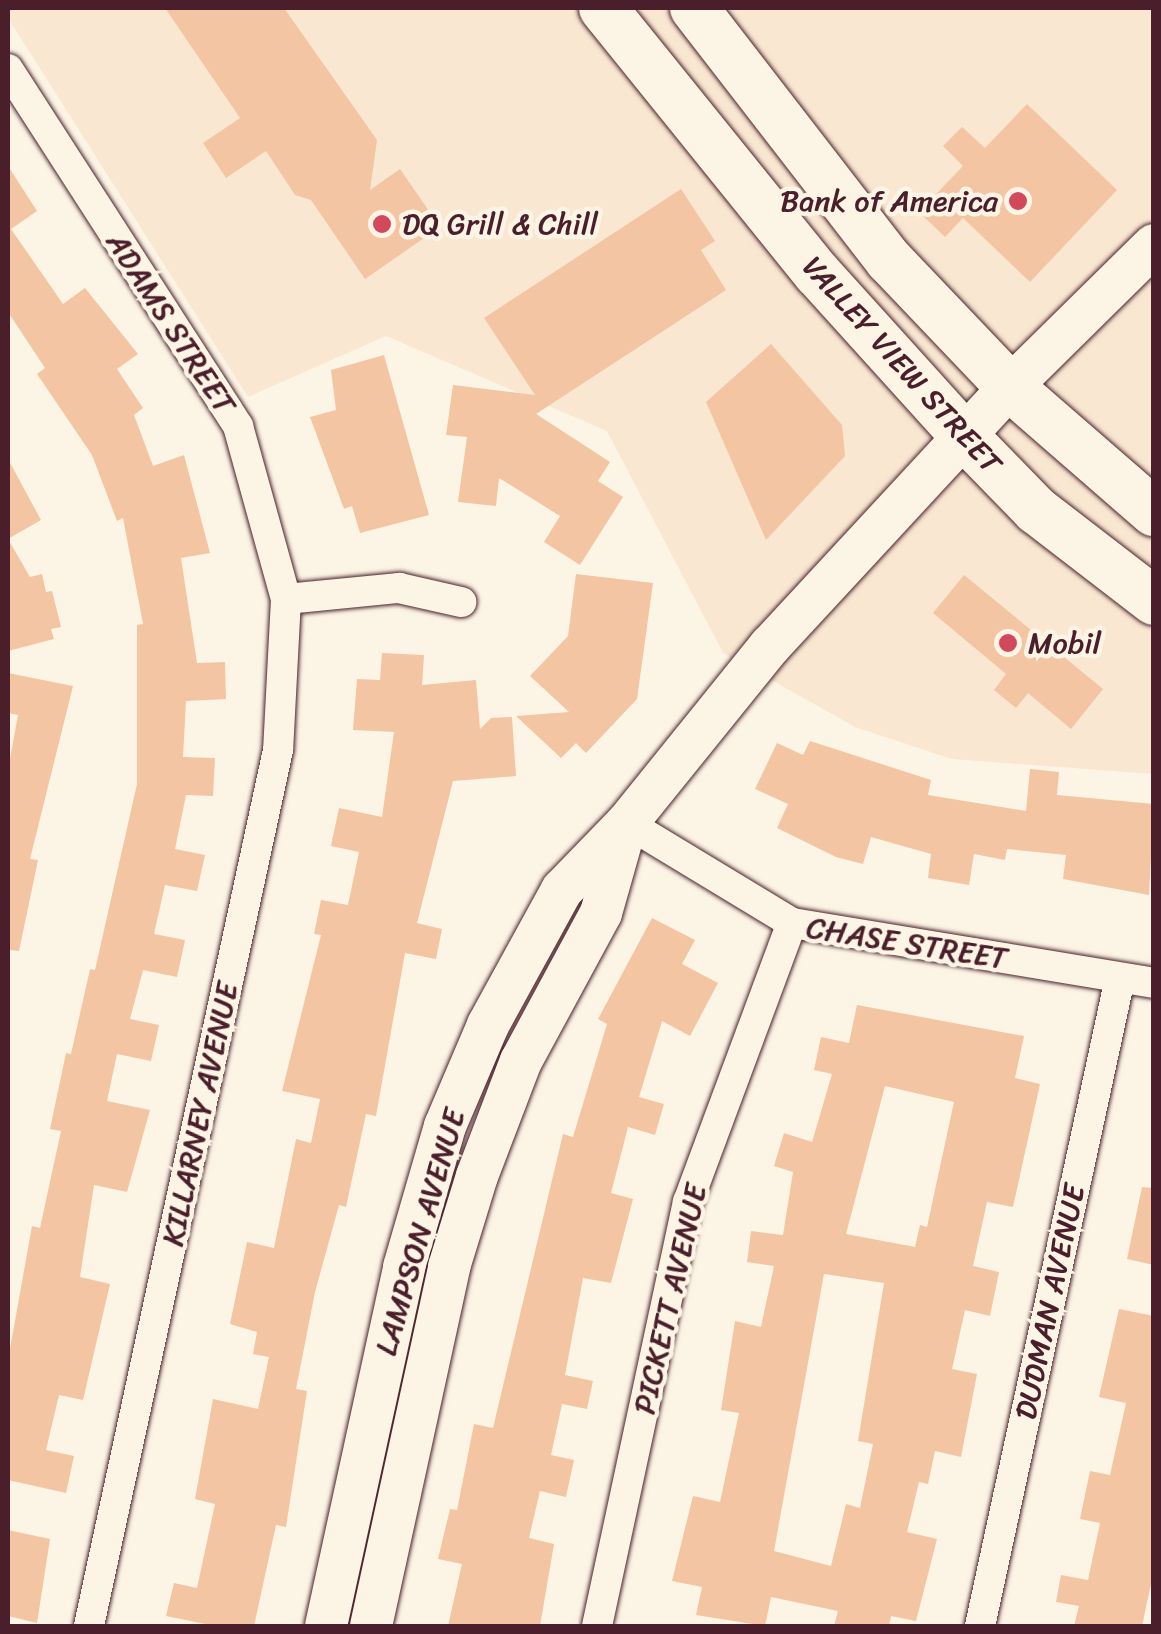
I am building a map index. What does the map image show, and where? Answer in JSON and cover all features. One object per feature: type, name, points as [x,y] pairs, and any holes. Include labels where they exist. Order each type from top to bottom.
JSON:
[{"type":"main road","name":"VALLEY VIEW STREET","points":[[603,8],[817,274],[964,437],[1036,510],[1154,600]]},
{"type":"main road","name":"VALLEY VIEW STREET","points":[[694,8],[889,260],[1010,386],[1154,512]]},
{"type":"main road","name":"LAMPSON AVENUE","points":[[326,1626],[404,1267],[445,1126],[488,1025],[562,890],[627,823],[714,709],[1010,386],[1154,245]]},
{"type":"main road","name":"LAMPSON AVENUE","points":[[371,1626],[449,1267],[477,1176],[521,1061],[601,913],[627,823]]},
{"type":"street","name":"ADAMS STREET","points":[[8,69],[238,426],[286,598]]},
{"type":"street","points":[[286,598],[399,588],[461,602]]},
{"type":"street","name":"KILLARNEY AVENUE","points":[[89,1626],[278,750],[286,598]]},
{"type":"street","name":"CHASE STREET","points":[[627,823],[792,924],[1154,983]]},
{"type":"street","name":"PICKETT AVENUE","points":[[597,1626],[688,1202],[792,924]]},
{"type":"street","name":"DUDMAN AVENUE","points":[[980,1626],[1120,978]]},
{"type":"shaded area","points":[[8,8],[1153,8],[1153,774],[952,759],[855,727],[723,653],[607,431],[386,336],[248,397],[8,18]]},
{"type":"building","points":[[165,8],[284,8],[377,140],[370,190],[400,169],[440,227],[365,279],[311,200],[295,195],[266,151],[226,178],[203,143],[240,118]]},
{"type":"building","name":"Bank of America","points":[[1027,104],[1117,190],[1030,282],[963,218],[945,237],[919,212],[963,166],[943,146],[962,127],[985,148]]},
{"type":"building","points":[[8,166],[37,211],[11,229],[63,304],[85,288],[138,354],[117,369],[143,408],[134,415],[153,466],[184,455],[210,553],[181,558],[197,663],[225,662],[226,699],[186,701],[183,757],[215,758],[213,796],[186,795],[175,849],[205,855],[197,891],[165,885],[154,934],[185,940],[177,977],[143,970],[130,1019],[159,1025],[151,1061],[117,1054],[107,1101],[150,1110],[127,1192],[94,1185],[80,1277],[110,1284],[83,1400],[59,1395],[46,1450],[74,1456],[66,1493],[8,1480],[8,1360],[32,1226],[40,1228],[61,1131],[50,1129],[66,1053],[71,1054],[90,969],[95,970],[137,784],[137,625],[143,624],[123,518],[117,521],[92,455],[37,374],[45,368],[8,312]]},
{"type":"building","points":[[681,189],[715,241],[701,250],[726,290],[536,414],[610,462],[598,481],[623,497],[580,565],[544,542],[560,516],[499,478],[496,506],[458,502],[467,437],[446,435],[453,385],[535,395],[484,318]]},
{"type":"building","points":[[771,344],[842,425],[845,456],[766,540],[706,402]]},
{"type":"building","points":[[384,355],[429,515],[360,533],[352,506],[344,509],[310,417],[336,410],[331,370]]},
{"type":"building","points":[[8,459],[41,520],[8,539]]},
{"type":"building","points":[[8,539],[30,577],[42,574],[46,592],[52,591],[61,627],[51,629],[54,639],[8,651]]},
{"type":"building","points":[[576,574],[653,583],[637,699],[586,753],[576,743],[561,758],[516,716],[569,712],[530,676],[568,636]]},
{"type":"building","name":"Mobil","points":[[964,575],[1103,689],[1071,729],[1028,693],[1016,708],[994,690],[1006,674],[933,613]]},
{"type":"building","points":[[382,653],[424,655],[422,685],[476,680],[480,729],[491,718],[512,717],[516,776],[453,781],[417,923],[442,929],[436,959],[405,953],[376,1116],[366,1114],[346,1207],[339,1205],[315,1292],[296,1389],[307,1391],[286,1527],[276,1525],[254,1626],[215,1626],[166,1616],[174,1583],[197,1588],[215,1504],[195,1499],[213,1399],[258,1409],[269,1357],[253,1354],[257,1332],[230,1324],[247,1242],[274,1248],[296,1139],[311,1143],[320,1099],[282,1091],[321,935],[314,934],[321,900],[348,905],[359,852],[331,846],[339,808],[382,817],[394,732],[353,730],[357,679],[380,680]]},
{"type":"building","points":[[8,673],[73,686],[30,859],[38,860],[19,951],[8,950],[8,770],[18,715],[8,713]]},
{"type":"building","points":[[810,741],[931,780],[928,795],[1026,811],[1030,769],[1059,772],[1057,795],[1154,804],[1149,895],[1063,879],[1066,855],[1007,849],[1005,860],[974,854],[969,885],[928,878],[931,854],[871,837],[863,864],[836,857],[777,828],[788,804],[755,789],[777,743],[803,755]]},
{"type":"building","points":[[652,918],[695,940],[682,964],[718,983],[690,1036],[662,1021],[639,1097],[664,1104],[655,1135],[628,1127],[611,1193],[633,1199],[611,1283],[583,1278],[565,1375],[593,1381],[587,1409],[562,1404],[551,1455],[574,1460],[566,1497],[540,1491],[529,1538],[554,1544],[540,1626],[448,1626],[462,1564],[438,1559],[450,1509],[457,1510],[474,1424],[493,1428],[563,1134],[573,1137],[607,1024],[598,1019]]},
{"type":"building","points":[[857,1005],[1024,1036],[1015,1078],[1040,1084],[1013,1207],[987,1202],[973,1266],[999,1272],[990,1316],[965,1310],[952,1369],[977,1374],[961,1457],[935,1451],[928,1484],[919,1482],[907,1532],[937,1539],[916,1621],[891,1616],[889,1626],[834,1626],[838,1611],[771,1597],[765,1626],[696,1615],[702,1587],[672,1581],[693,1496],[720,1502],[739,1413],[721,1410],[735,1321],[761,1327],[774,1266],[747,1262],[751,1231],[783,1235],[793,1172],[774,1166],[784,1133],[812,1142],[832,1074],[814,1070],[821,1037],[849,1043]],"holes":[[[885,1086],[954,1102],[927,1227],[920,1225],[915,1247],[846,1234]],[[824,1274],[884,1283],[858,1441],[873,1444],[860,1508],[846,1504],[831,1566],[774,1551]]]},
{"type":"building","points":[[1142,1187],[1154,1188],[1154,1265],[1127,1259]]},
{"type":"building","points":[[1119,1309],[1154,1316],[1154,1570],[1142,1626],[1074,1626],[1079,1606],[1056,1602],[1061,1575],[1088,1580],[1100,1523],[1080,1519],[1090,1471],[1110,1475],[1126,1403],[1099,1397]]},
{"type":"building","points":[[8,1530],[50,1539],[37,1623],[8,1616]]},
{"type":"place","name":"Bank of America","points":[[1018,201]]},
{"type":"place","name":"DQ Grill & Chill","points":[[382,224]]},
{"type":"place","name":"Mobil","points":[[1008,643]]}]
